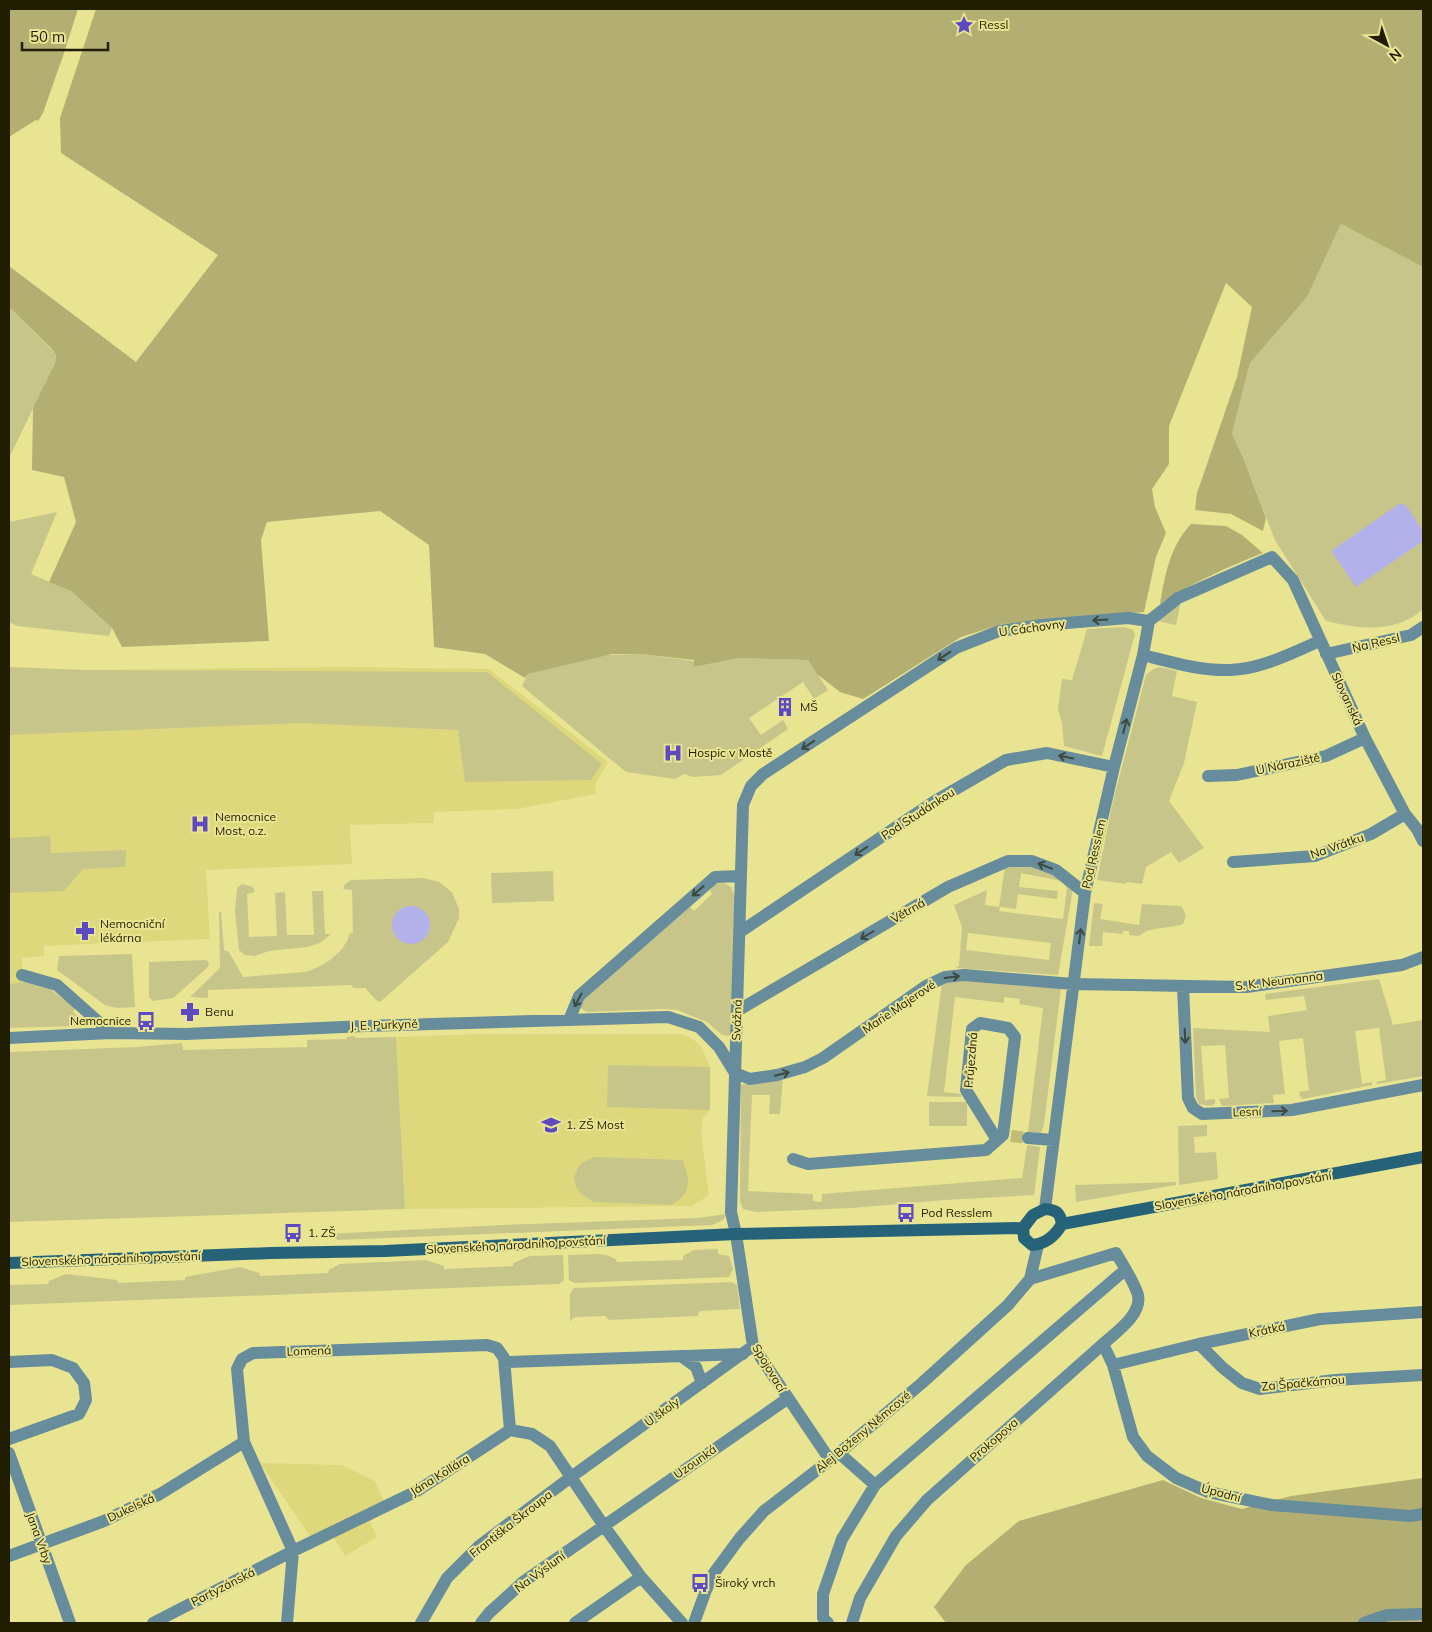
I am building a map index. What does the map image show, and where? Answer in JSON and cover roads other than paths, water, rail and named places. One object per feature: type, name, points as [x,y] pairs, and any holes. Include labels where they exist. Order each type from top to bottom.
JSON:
[{"type":"street","name":"Slovanská","points":[[1149,621],[1178,598],[1272,557],[1292,580],[1366,738],[1405,814],[1420,827],[1423,841]]},
{"type":"street","name":"U Cáchovny","points":[[743,805],[751,786],[763,774],[956,648],[998,631],[1042,625],[1128,618],[1149,621]]},
{"type":"street","name":"Pod Resslem","points":[[1045,1209],[1085,893],[1114,766],[1143,655],[1149,621]]},
{"type":"street","name":"Na Ressl","points":[[1326,654],[1410,635],[1423,627]]},
{"type":"street","points":[[1143,655],[1198,668],[1230,670],[1272,662],[1320,641]]},
{"type":"street","name":"U Náraziště","points":[[1208,776],[1237,775],[1326,756],[1366,738]]},
{"type":"street","name":"Pod Studánkou","points":[[740,932],[936,801],[1006,760],[1047,753],[1114,766]]},
{"type":"street","name":"Svážná","points":[[736,1234],[731,1212],[743,805]]},
{"type":"street","name":"Na Vrátku","points":[[1233,862],[1315,856],[1371,834],[1405,814]]},
{"type":"street","name":"Větrná","points":[[737,1011],[948,887],[1008,861],[1032,861],[1056,870],[1085,893]]},
{"type":"street","points":[[569,1020],[579,996],[715,877],[741,876]]},
{"type":"street","name":"S. K. Neumanna","points":[[1073,984],[1246,987],[1402,965],[1423,957]]},
{"type":"street","points":[[22,976],[57,985],[111,1033]]},
{"type":"street","name":"Marie Majerové","points":[[735,1073],[750,1079],[777,1075],[805,1067],[823,1058],[926,986],[945,977],[964,976],[1073,984]]},
{"type":"street","name":"Lesní","points":[[1183,987],[1188,1098],[1193,1108],[1202,1114],[1292,1110],[1423,1085]]},
{"type":"street","name":"J. E. Purkyně","points":[[9,1038],[111,1033],[186,1034],[350,1026],[668,1017],[699,1027],[719,1047],[735,1073]]},
{"type":"street","name":"Průjezdná","points":[[980,1024],[1008,1028],[1015,1037],[1004,1137],[966,1090],[972,1029],[980,1024]]},
{"type":"street","points":[[793,1159],[808,1164],[986,1150],[1004,1137]]},
{"type":"street","points":[[1028,1138],[1053,1140]]},
{"type":"street","name":"Slovenského národního povstání","points":[[1062,1224],[1423,1157]]},
{"type":"street","points":[[1045,1209],[1055,1210],[1061,1215],[1062,1224],[1051,1239],[1038,1245],[1032,1245],[1024,1238],[1023,1228],[1033,1215],[1045,1209]]},
{"type":"street","name":"Slovenského národního povstání","points":[[9,1263],[271,1253],[385,1251],[736,1234],[1023,1228]]},
{"type":"street","name":"Spojovací","points":[[736,1234],[748,1350],[835,1457]]},
{"type":"street","name":"Alej Boženy Němcové","points":[[694,1623],[714,1573],[738,1539],[764,1511],[835,1457],[922,1383],[1001,1311],[1030,1279],[1038,1245]]},
{"type":"street","name":"Prokopova","points":[[852,1623],[860,1598],[896,1536],[927,1500],[1129,1320],[1138,1305],[1138,1294],[1116,1253],[1030,1279]]},
{"type":"street","points":[[828,1623],[823,1618],[823,1594],[842,1539],[875,1485],[1126,1270]]},
{"type":"street","name":"Krátká","points":[[1113,1365],[1199,1344],[1320,1319],[1423,1312]]},
{"type":"street","name":"Úpadní","points":[[1103,1344],[1113,1365],[1133,1436],[1147,1456],[1176,1478],[1208,1492],[1272,1505],[1410,1516],[1423,1514]]},
{"type":"street","name":"Za Špačkárnou","points":[[1199,1344],[1223,1368],[1242,1383],[1260,1389],[1335,1380],[1423,1376]]},
{"type":"street","name":"Lomená","points":[[293,1551],[244,1442],[237,1369],[242,1360],[253,1353],[487,1345],[497,1348],[505,1362]]},
{"type":"street","points":[[682,1623],[641,1577],[550,1446],[532,1434],[510,1430],[505,1362],[681,1356],[748,1350]]},
{"type":"street","name":"U školy","points":[[571,1477],[748,1350]]},
{"type":"street","points":[[681,1356],[696,1367],[702,1383]]},
{"type":"street","points":[[9,1362],[52,1360],[73,1368],[84,1384],[86,1400],[79,1414],[9,1439]]},
{"type":"street","name":"Uzounká","points":[[604,1526],[787,1399]]},
{"type":"street","name":"Jána Kollára","points":[[293,1551],[417,1491],[510,1430]]},
{"type":"street","name":"Dukelská","points":[[9,1556],[104,1521],[160,1494],[244,1442]]},
{"type":"street","name":"Jana Vrby","points":[[9,1453],[70,1623]]},
{"type":"street","points":[[835,1457],[875,1485]]},
{"type":"street","name":"Františka Škroupa","points":[[421,1623],[447,1578],[479,1546],[571,1477]]},
{"type":"street","name":"Na Výsluní","points":[[481,1623],[489,1613],[523,1582],[604,1526]]},
{"type":"street","points":[[287,1623],[293,1551]]},
{"type":"street","name":"Partyzánská","points":[[153,1623],[293,1551]]},
{"type":"street","points":[[575,1623],[641,1577]]},
{"type":"street","points":[[1364,1623],[1387,1615],[1423,1614]]},
{"type":"water","points":[[1399,504],[1406,505],[1423,531],[1423,541],[1356,587],[1331,551]]},
{"type":"water","points":[[411,906],[424,912],[430,925],[424,938],[411,944],[398,938],[392,925],[398,912]]},
{"type":"tunnel","points":[[1011,1136],[1028,1138]]},
{"type":"place","name":"Ressl","points":[[964,25]]},
{"type":"place","name":"MŠ","points":[[785,707]]},
{"type":"place","name":"Hospic v Mostě","points":[[673,753]]},
{"type":"place","name":"Nemocnice Most, o.z.","points":[[200,824]]},
{"type":"place","name":"Nemocniční lékárna","points":[[85,931]]},
{"type":"place","name":"Benu","points":[[190,1012]]},
{"type":"place","name":"Nemocnice","points":[[146,1021]]},
{"type":"place","name":"1. ZŠ Most","points":[[551,1125]]},
{"type":"place","name":"Pod Resslem","points":[[906,1213]]},
{"type":"place","name":"1. ZŠ","points":[[293,1233]]},
{"type":"place","name":"Široký vrch","points":[[700,1583]]}]
